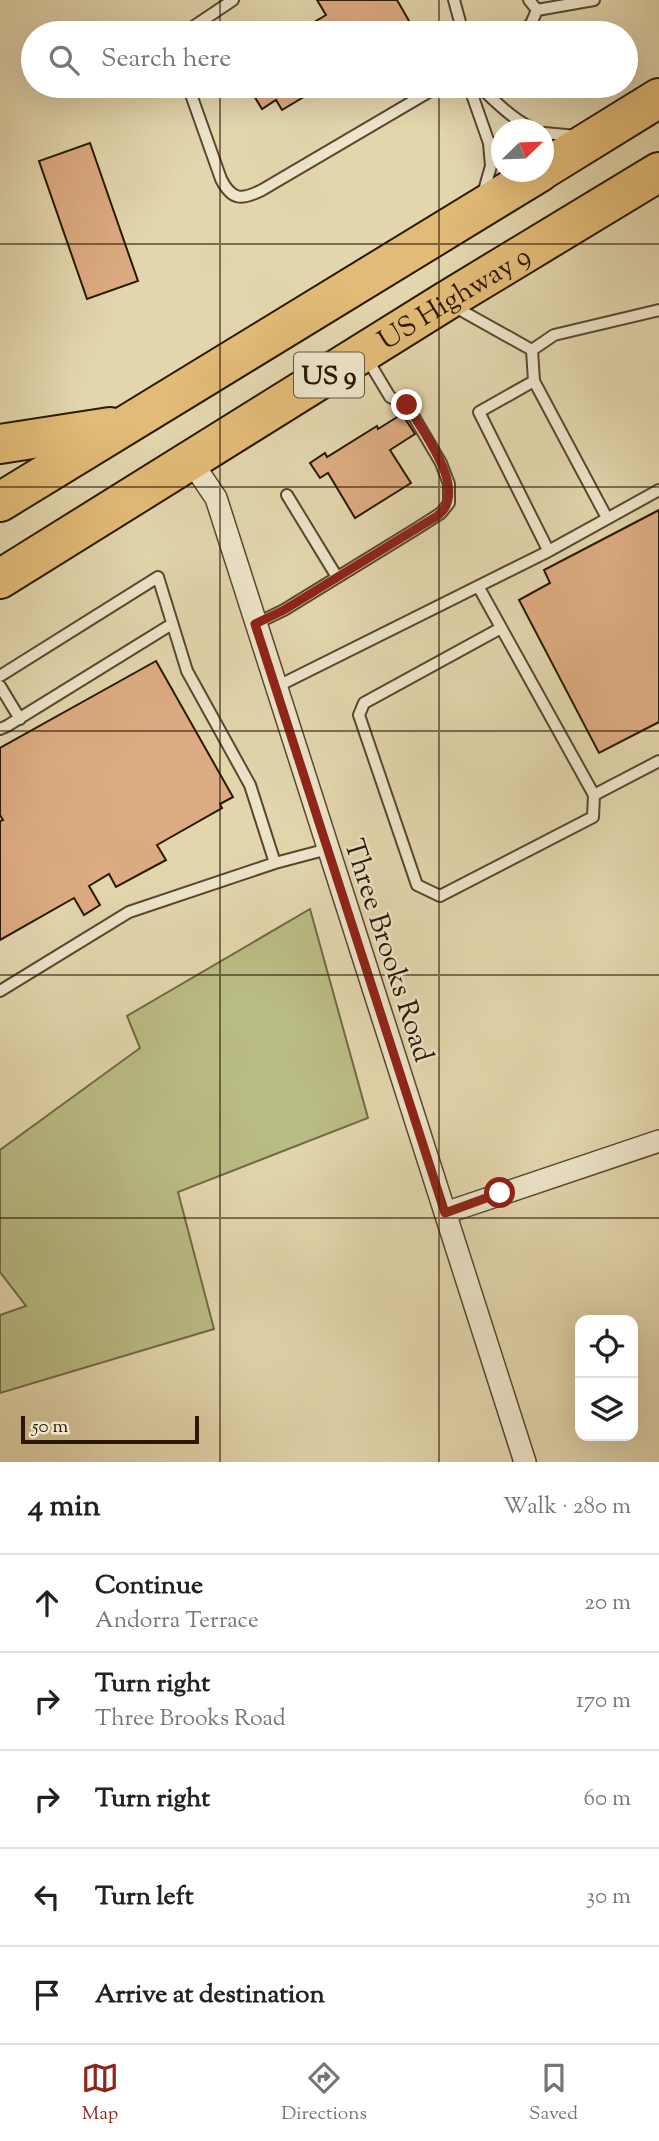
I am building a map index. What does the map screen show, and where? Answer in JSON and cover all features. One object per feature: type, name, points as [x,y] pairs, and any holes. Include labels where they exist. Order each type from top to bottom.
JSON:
[{"type":"highway","name":"US 9","points":[[554,163],[659,98]]},
{"type":"highway","name":"US Highway 9","points":[[0,579],[446,301],[659,172]]},
{"type":"highway","name":"US 9","points":[[0,502],[523,182]]},
{"type":"highway","points":[[0,444],[129,424]]},
{"type":"street","name":"Three Brooks Road","points":[[191,461],[216,498],[525,1462]]},
{"type":"street","points":[[445,1213],[659,1141]]},
{"type":"lane","points":[[202,21],[233,0]]},
{"type":"lane","points":[[454,0],[460,21]]},
{"type":"lane","points":[[529,0],[537,9]]},
{"type":"lane","points":[[537,9],[594,0]]},
{"type":"lane","points":[[532,21],[537,9]]},
{"type":"lane","points":[[192,98],[226,190],[233,196],[242,197],[262,190],[419,98]]},
{"type":"lane","points":[[473,98],[489,142],[491,157],[491,166],[478,210]]},
{"type":"lane","points":[[492,98],[516,119]]},
{"type":"lane","points":[[554,133],[594,138]]},
{"type":"lane","points":[[446,301],[532,350]]},
{"type":"lane","points":[[532,350],[554,335],[659,310]]},
{"type":"lane","points":[[532,350],[534,381],[607,518]]},
{"type":"lane","points":[[255,624],[284,610],[416,529],[441,513],[449,503],[446,474],[407,405],[390,397],[363,354]]},
{"type":"lane","points":[[534,381],[479,412],[548,551]]},
{"type":"lane","points":[[276,687],[548,551],[659,491]]},
{"type":"lane","points":[[287,495],[337,577]]},
{"type":"lane","points":[[0,676],[158,577],[187,671],[250,785],[275,863]]},
{"type":"lane","points":[[478,586],[594,795],[593,817],[440,896],[417,885],[359,715],[365,703],[501,628]]},
{"type":"lane","points":[[0,729],[172,624]]},
{"type":"lane","points":[[0,686],[20,719]]},
{"type":"lane","points":[[594,795],[659,761]]},
{"type":"lane","points":[[0,991],[129,912],[275,863],[328,849]]},
{"type":"green space","points":[[310,909],[368,1118],[178,1192],[214,1329],[0,1393],[0,1315],[26,1306],[0,1272],[0,1150],[140,1048],[127,1016]]},
{"type":"building","points":[[317,0],[397,0],[409,21],[316,21],[326,15]]},
{"type":"building","points":[[255,98],[302,98],[282,110],[276,100],[262,109]]},
{"type":"building","points":[[90,143],[138,281],[87,299],[39,161]]},
{"type":"building","points":[[402,414],[415,434],[390,450],[411,483],[355,518],[328,473],[320,478],[310,463],[325,453],[327,457]]},
{"type":"building","points":[[659,510],[659,722],[599,753],[519,600],[550,583],[544,570]]},
{"type":"building","points":[[156,661],[233,797],[220,804],[222,808],[157,845],[166,860],[116,887],[109,874],[89,886],[100,905],[84,915],[74,898],[0,940],[0,821],[3,820],[0,815],[0,748]]},
{"type":"route","points":[[407,405],[446,474],[450,497],[446,508],[284,610],[255,624],[445,1213],[500,1193]]}]
